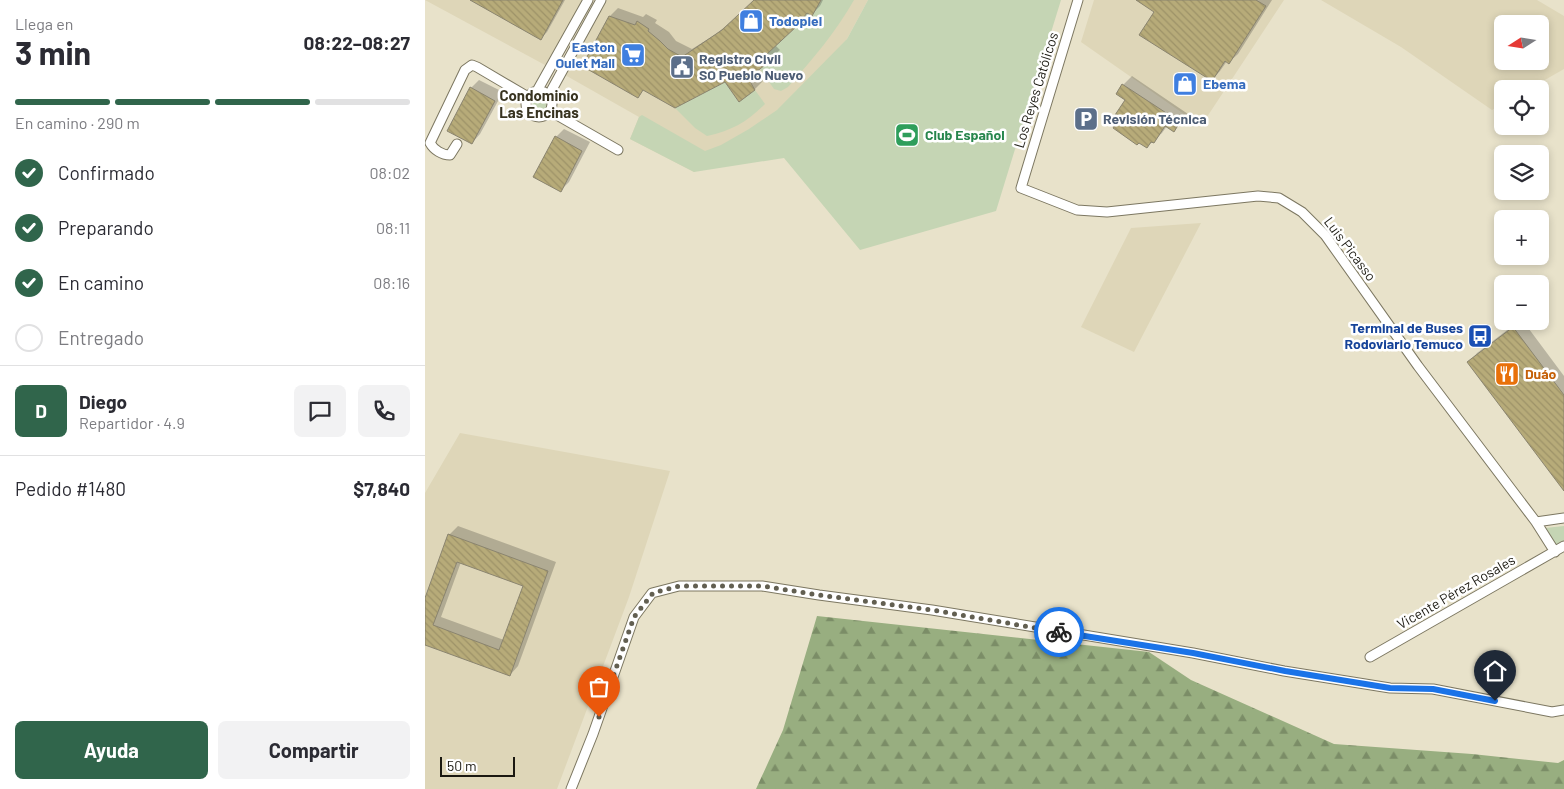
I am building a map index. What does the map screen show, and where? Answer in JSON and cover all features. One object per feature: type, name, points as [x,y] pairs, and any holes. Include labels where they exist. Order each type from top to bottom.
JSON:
[{"type":"street","points":[[528,97],[537,91],[588,0]]},
{"type":"street","points":[[549,95],[601,0]]},
{"type":"street","name":"Los Reyes Católicos","points":[[1021,188],[1078,0]]},
{"type":"street","points":[[457,144],[450,155],[445,155],[433,148],[430,143],[468,67],[472,65],[477,67],[528,97]]},
{"type":"street","points":[[528,97],[527,109],[532,115],[544,116],[550,111],[552,102],[549,95],[542,91],[537,91]]},
{"type":"street","points":[[550,111],[618,150]]},
{"type":"street","name":"Luis Picasso","points":[[1021,188],[1077,210],[1107,212],[1258,196],[1279,198],[1302,212],[1325,235],[1418,366],[1536,522]]},
{"type":"street","points":[[1555,552],[1536,522],[1564,518]]},
{"type":"street","name":"Vicente Pérez Rosales","points":[[1370,657],[1564,546]]},
{"type":"street","points":[[571,789],[593,734],[634,617],[653,593],[679,586],[762,586],[932,610],[1390,688],[1433,689],[1552,712],[1564,710]]},
{"type":"shaded area","points":[[425,0],[584,0],[545,65]]},
{"type":"shaded area","points":[[607,0],[868,0],[807,113],[694,172],[630,139],[639,117],[565,75]]},
{"type":"shaded area","name":"Ebema","points":[[1094,0],[1284,0],[1201,126],[1081,42]]},
{"type":"shaded area","points":[[1321,0],[1537,0],[1564,16],[1564,69],[1545,80],[1494,80],[1494,109],[1492,110],[1401,47]]},
{"type":"shaded area","points":[[1201,223],[1134,352],[1081,327],[1131,228]]},
{"type":"shaded area","points":[[460,433],[670,471],[629,597],[557,789],[425,789],[425,493]]},
{"type":"green space","points":[[821,0],[854,0],[832,34],[788,87],[781,91],[774,89],[760,69],[772,59],[767,53],[797,26]]},
{"type":"green space","name":"Club Español","points":[[868,0],[1061,0],[996,211],[860,250],[784,158],[694,172],[630,139],[639,117],[642,115],[705,151],[721,145],[749,129],[777,110],[847,39]]},
{"type":"green space","points":[[725,82],[738,101],[755,90],[765,104],[738,125],[707,136],[695,128],[675,108]]},
{"type":"green space","points":[[541,96],[547,99],[550,105],[547,111],[541,114],[535,111],[532,105],[535,99]]},
{"type":"green space","points":[[1564,526],[1564,541],[1556,546],[1545,528]]},
{"type":"green space","points":[[817,616],[1149,652],[1191,680],[1334,744],[1472,754],[1558,763],[1564,760],[1564,789],[756,789],[783,730]]},
{"type":"building","points":[[470,0],[563,0],[541,40]]},
{"type":"building","name":"Easton Oulet Mall","points":[[754,0],[821,0],[812,16],[807,13],[797,26],[767,54],[773,59],[748,78],[755,90],[739,102],[725,82],[675,108],[643,90],[638,98],[582,66],[609,16],[635,25],[637,21],[649,29],[648,31],[668,49],[682,57],[722,30]]},
{"type":"building","points":[[1136,0],[1256,0],[1266,6],[1229,64],[1225,61],[1212,81],[1139,35],[1154,12]]},
{"type":"building","points":[[1122,84],[1180,122],[1174,132],[1165,126],[1154,143],[1151,142],[1147,148],[1139,143],[1137,145],[1113,128],[1118,121],[1113,118],[1125,100],[1116,94]]},
{"type":"building","points":[[470,87],[495,101],[472,144],[447,131]]},
{"type":"building","points":[[555,136],[582,151],[561,192],[533,177]]},
{"type":"building","points":[[1509,330],[1515,330],[1564,395],[1564,491],[1467,362]]},
{"type":"building","points":[[448,534],[548,571],[510,676],[425,645],[425,598]],"holes":[[[457,562],[523,586],[499,650],[433,625]]]},
{"type":"way so far","points":[[599,717],[634,617],[653,593],[679,586],[762,586],[932,610],[1059,632]]},
{"type":"place","name":"Todopiel","points":[[751,21]]},
{"type":"place","name":"Easton Oulet Mall","points":[[633,55]]},
{"type":"place","name":"Registro Civil SO Pueblo Nuevo","points":[[682,67]]},
{"type":"place","name":"Ebema","points":[[1185,84]]},
{"type":"place","name":"Revisión Técnica","points":[[1086,119]]},
{"type":"place","name":"Club Español","points":[[907,135]]},
{"type":"place","name":"Terminal de Buses Rodoviario Temuco","points":[[1480,336]]},
{"type":"place","name":"Duáo","points":[[1507,374]]},
{"type":"district","name":"Condominio Las Encinas","points":[[539,104]]},
{"type":"route","points":[[1059,632],[1193,653],[1285,671],[1390,688],[1433,689],[1495,701]]}]
